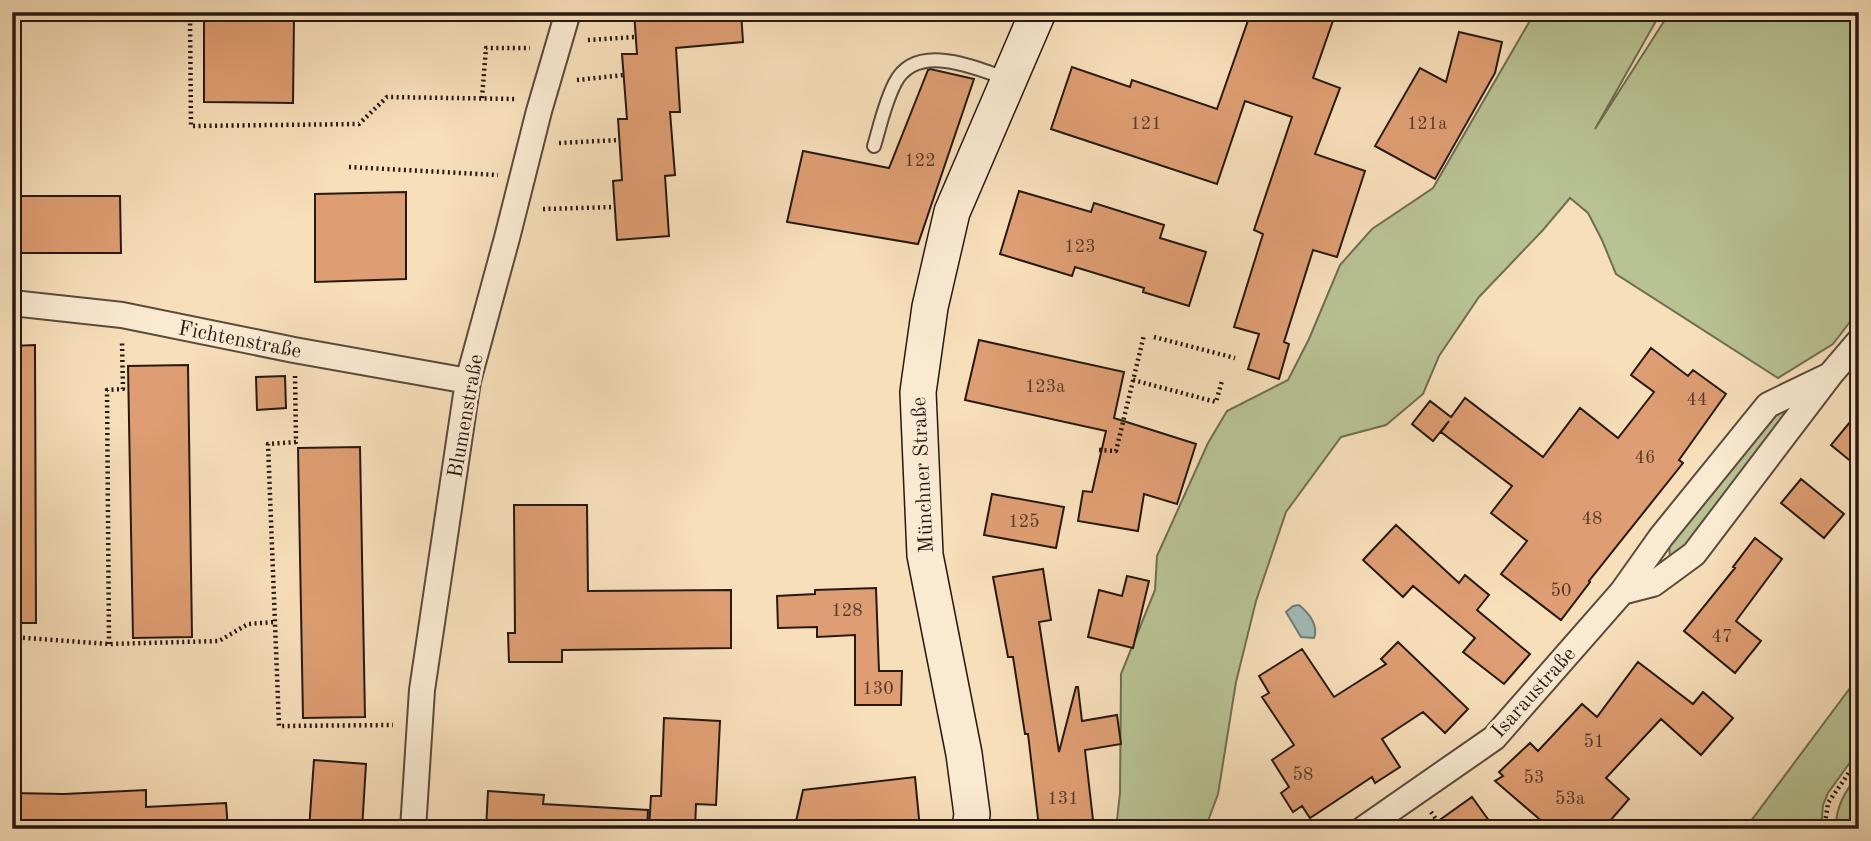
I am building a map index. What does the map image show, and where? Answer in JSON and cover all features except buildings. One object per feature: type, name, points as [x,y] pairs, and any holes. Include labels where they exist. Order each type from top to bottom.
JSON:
[{"type":"main road","name":"Münchner Straße","points":[[970,829],[972,814],[964,754],[925,555],[918,392],[930,307],[952,212],[1038,12]]},
{"type":"street","name":"Blumenstraße","points":[[413,829],[418,724],[468,381],[568,12]]},
{"type":"street","name":"Fichtenstraße","points":[[12,303],[122,315],[294,350],[468,381]]},
{"type":"street","name":"Isaraustraße","points":[[1622,592],[1653,584],[1694,554],[1829,375],[1859,341]]},
{"type":"street","name":"Isaraustraße","points":[[1363,829],[1494,738],[1622,592],[1661,537],[1768,405],[1829,375]]},
{"type":"lane","points":[[874,146],[895,82],[915,64],[932,60],[946,61],[1009,79]]},
{"type":"path","points":[[198,12],[190,16],[191,126],[359,124],[387,97],[524,100]]},
{"type":"path","points":[[588,40],[635,37]]},
{"type":"path","points":[[482,98],[486,48],[536,48]]},
{"type":"path","points":[[577,80],[624,75]]},
{"type":"path","points":[[559,143],[619,140]]},
{"type":"path","points":[[349,167],[503,175]]},
{"type":"path","points":[[543,209],[615,206]]},
{"type":"path","points":[[109,644],[107,390],[123,389],[122,315]]},
{"type":"path","points":[[1099,450],[1116,451],[1144,335]]},
{"type":"path","points":[[1154,337],[1235,358]]},
{"type":"path","points":[[294,350],[296,442],[268,444],[279,726],[418,724]]},
{"type":"path","points":[[1133,380],[1216,402],[1222,381]]},
{"type":"path","points":[[12,637],[109,644],[219,642],[248,624],[275,622]]},
{"type":"path","points":[[1824,829],[1828,803],[1859,758]]},
{"type":"path","points":[[1426,804],[1443,829]]},
{"type":"green space","points":[[1535,12],[1661,12],[1595,129],[1670,12],[1859,12],[1859,310],[1833,344],[1778,378],[1616,274],[1588,213],[1570,198],[1479,297],[1439,356],[1423,394],[1386,425],[1341,437],[1286,512],[1256,601],[1236,682],[1218,794],[1205,829],[1116,829],[1120,793],[1121,674],[1155,590],[1157,556],[1208,443],[1227,411],[1288,380],[1309,339],[1340,265],[1372,229],[1433,188]]},
{"type":"green space","points":[[1793,407],[1685,555],[1670,557],[1669,544],[1770,414]]},
{"type":"green space","points":[[1859,676],[1859,750],[1828,793],[1823,805],[1821,829],[1745,829]]},
{"type":"green space","points":[[1859,774],[1859,829],[1836,829],[1837,813],[1842,799]]},
{"type":"water","points":[[1299,605],[1312,620],[1314,638],[1301,637],[1286,612]]}]
